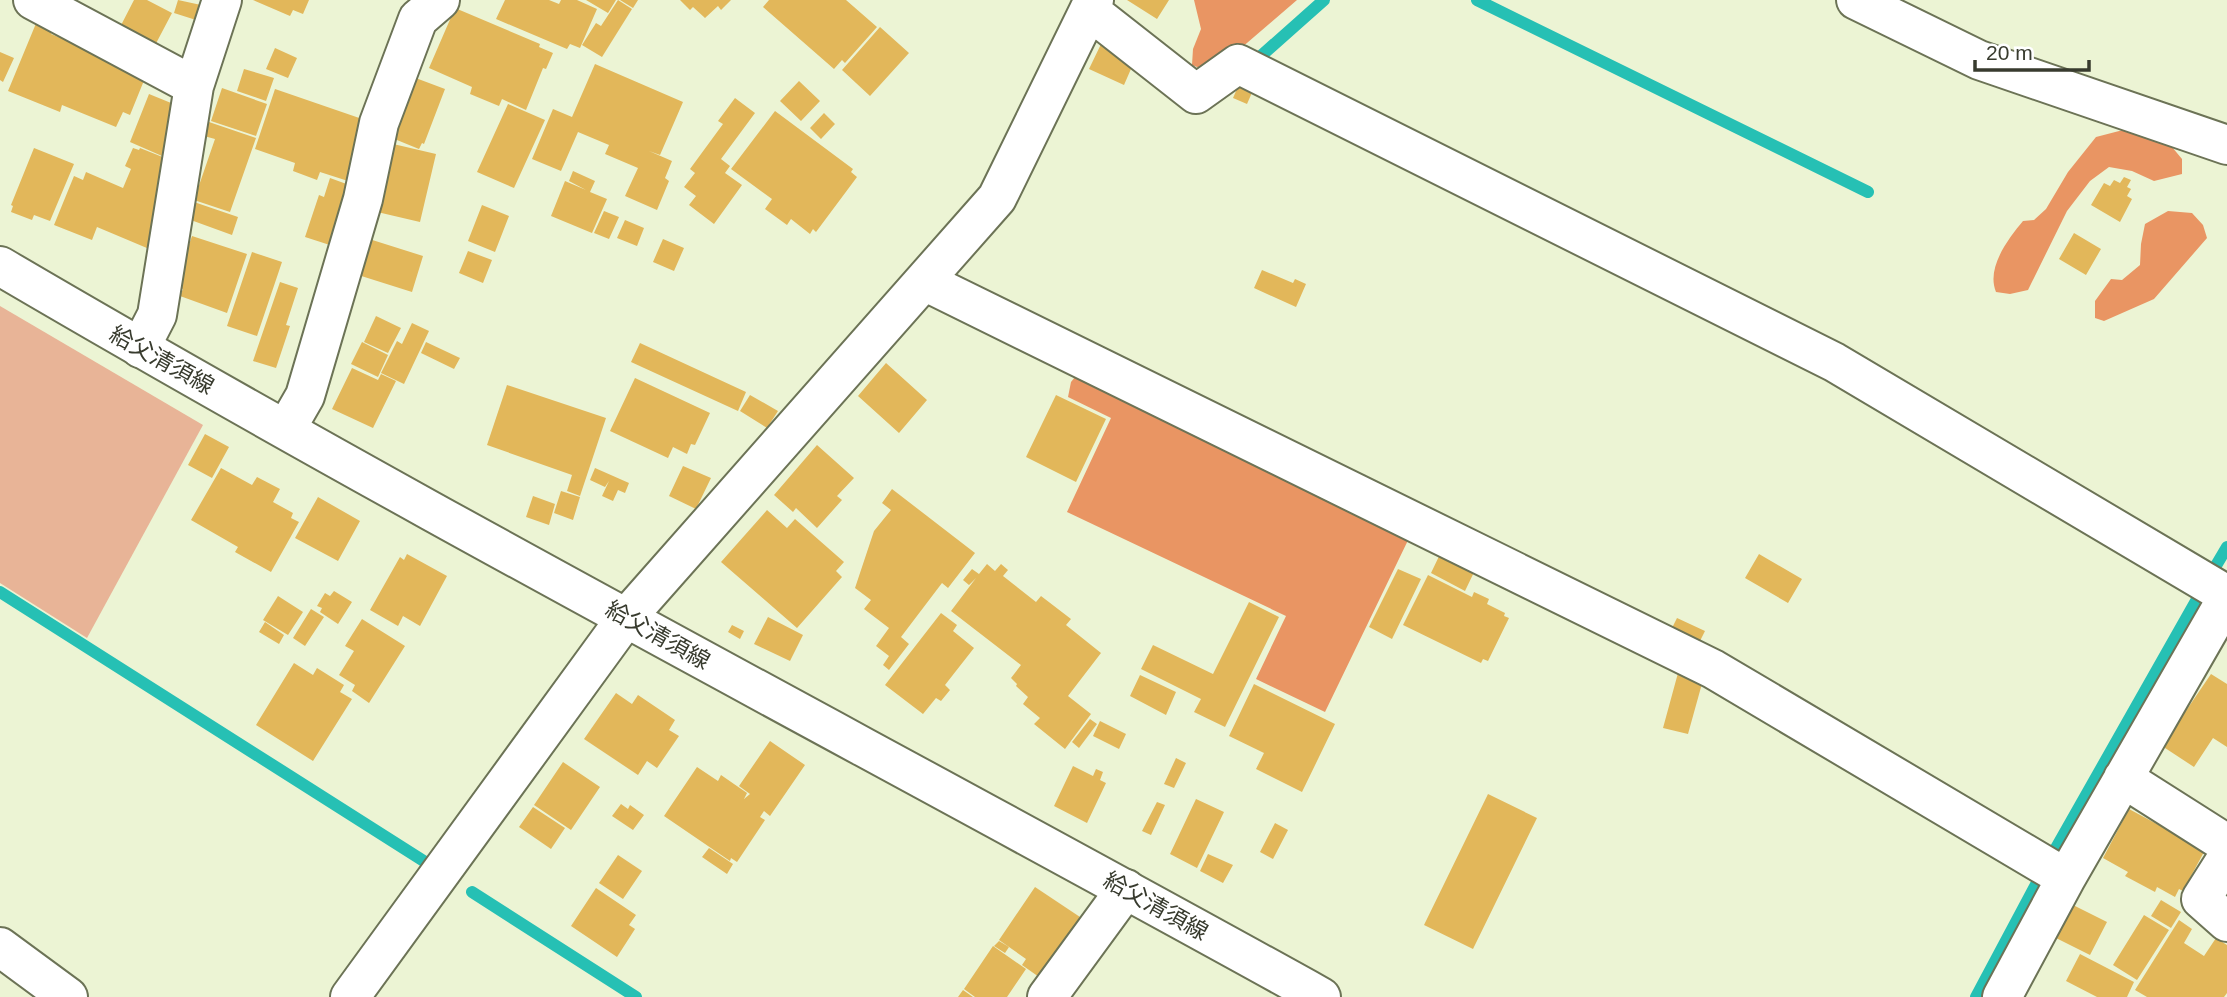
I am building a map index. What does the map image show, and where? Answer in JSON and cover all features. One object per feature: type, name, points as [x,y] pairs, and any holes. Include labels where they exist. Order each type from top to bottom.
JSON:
[{"type":"street","points":[[33,0],[194,86]]},
{"type":"street","points":[[140,348],[157,314],[194,86],[222,0]]},
{"type":"street","points":[[286,429],[305,396],[363,199],[379,123],[418,19],[440,0]]},
{"type":"street","points":[[1856,0],[1979,60],[2227,145]]},
{"type":"street","points":[[350,997],[626,618],[997,198],[1091,5],[1196,94],[1238,64],[1834,362],[2227,596],[2066,878],[2003,997]]},
{"type":"street","name":"給父清須線","points":[[0,266],[140,348],[626,618],[1321,997]]},
{"type":"street","points":[[923,281],[1713,669],[2066,878]]},
{"type":"street","points":[[2123,778],[2227,844]]},
{"type":"street","points":[[2227,858],[2201,899],[2227,922]]},
{"type":"street","points":[[1047,997],[1126,889]]},
{"type":"street","points":[[0,947],[68,997]]},
{"type":"shaded area","points":[[1194,0],[1297,0],[1212,73],[1192,65],[1193,49],[1201,29]]},
{"type":"shaded area","points":[[2123,130],[2172,147],[2182,159],[2182,174],[2154,181],[2132,171],[2109,167],[2090,181],[2067,211],[2028,290],[2010,294],[1996,292],[1996,264],[2017,228],[2023,221],[2034,220],[2046,209],[2068,172],[2096,137]]},
{"type":"shaded area","points":[[2168,211],[2192,213],[2203,225],[2207,238],[2154,299],[2104,321],[2095,318],[2095,301],[2111,279],[2122,280],[2140,265],[2145,224]]},
{"type":"shaded area","points":[[0,306],[203,425],[87,638],[0,583]]},
{"type":"shaded area","points":[[1079,372],[1412,532],[1325,712],[1256,679],[1286,616],[1067,512],[1111,418],[1068,397],[1071,382]]},
{"type":"building","points":[[134,0],[147,0],[172,13],[152,51],[117,33]]},
{"type":"building","points":[[178,0],[201,5],[196,20],[174,13]]},
{"type":"building","points":[[253,0],[309,0],[303,14],[293,10],[290,16]]},
{"type":"building","points":[[505,0],[549,0],[559,4],[561,0],[577,0],[597,9],[580,48],[570,44],[567,49],[496,19]]},
{"type":"building","points":[[586,0],[616,0],[608,13]]},
{"type":"building","points":[[618,0],[632,9],[602,57],[582,45],[596,23],[601,26]]},
{"type":"building","points":[[620,0],[638,0],[633,8]]},
{"type":"building","points":[[680,0],[731,0],[721,10],[718,6],[705,18],[693,7],[690,10]]},
{"type":"building","points":[[769,0],[846,0],[877,27],[845,63],[842,60],[834,69],[763,7]]},
{"type":"building","points":[[1127,0],[1169,0],[1157,19]]},
{"type":"building","points":[[455,8],[540,44],[539,47],[553,53],[546,69],[543,68],[526,110],[502,99],[499,106],[470,94],[472,87],[429,68]]},
{"type":"building","points":[[37,21],[53,28],[51,34],[128,66],[145,78],[130,115],[123,112],[116,127],[62,105],[60,112],[8,91]]},
{"type":"building","points":[[880,27],[909,53],[870,96],[842,70]]},
{"type":"building","points":[[1103,40],[1134,62],[1124,85],[1089,69]]},
{"type":"building","points":[[275,48],[297,58],[288,78],[266,69]]},
{"type":"building","points":[[0,52],[14,58],[3,82],[0,80]]},
{"type":"building","points":[[595,64],[683,102],[660,155],[649,151],[672,161],[665,178],[669,181],[657,210],[625,196],[638,168],[605,154],[609,145],[578,132],[561,171],[532,159],[553,109],[572,117]]},
{"type":"building","points":[[244,69],[274,78],[266,101],[237,91]]},
{"type":"building","points":[[413,77],[445,89],[424,144],[422,143],[419,149],[392,138]]},
{"type":"building","points":[[799,81],[820,101],[801,121],[780,101]]},
{"type":"building","points":[[1240,82],[1254,88],[1247,104],[1233,98]]},
{"type":"building","points":[[222,88],[267,104],[256,136],[211,121]]},
{"type":"building","points":[[275,89],[368,121],[348,181],[320,172],[317,180],[293,171],[295,163],[255,149]]},
{"type":"building","points":[[149,94],[176,105],[174,125],[162,156],[130,142]]},
{"type":"building","points":[[735,98],[755,113],[721,159],[730,166],[725,173],[742,185],[714,224],[689,205],[696,196],[684,187],[695,173],[690,169],[723,124],[718,121]]},
{"type":"building","points":[[508,104],[545,120],[514,188],[477,172]]},
{"type":"building","points":[[775,111],[853,169],[851,172],[857,177],[816,232],[813,229],[810,234],[791,219],[787,225],[765,209],[772,199],[731,169]]},
{"type":"building","points":[[824,113],[835,124],[821,139],[810,128]]},
{"type":"building","points":[[209,122],[256,138],[230,212],[194,200],[215,139],[204,136]]},
{"type":"building","points":[[389,143],[436,154],[420,222],[373,211]]},
{"type":"building","points":[[34,148],[74,164],[50,221],[34,215],[32,220],[11,212],[11,205]]},
{"type":"building","points":[[133,148],[165,158],[154,251],[97,227],[92,240],[54,225],[74,176],[83,180],[86,172],[123,188],[131,169],[125,166]]},
{"type":"building","points":[[573,171],[595,181],[590,192],[607,199],[592,233],[551,216],[565,181],[586,190],[569,181]]},
{"type":"building","points":[[2124,177],[2131,180],[2127,187],[2131,189],[2127,196],[2132,199],[2120,222],[2091,205],[2104,183],[2110,186],[2114,180],[2120,183]]},
{"type":"building","points":[[330,178],[352,186],[336,247],[305,237],[319,195],[324,197]]},
{"type":"building","points":[[194,202],[238,217],[232,235],[188,219]]},
{"type":"building","points":[[482,205],[509,216],[495,252],[468,241]]},
{"type":"building","points":[[604,211],[619,217],[609,239],[594,233]]},
{"type":"building","points":[[625,220],[644,228],[637,246],[617,238]]},
{"type":"building","points":[[2074,233],[2101,249],[2086,275],[2059,259]]},
{"type":"building","points":[[192,236],[247,254],[227,313],[180,296],[183,289],[175,286]]},
{"type":"building","points":[[366,238],[423,256],[412,292],[355,274]]},
{"type":"building","points":[[663,239],[684,248],[674,271],[653,262]]},
{"type":"building","points":[[468,251],[492,260],[483,283],[459,273]]},
{"type":"building","points":[[252,252],[282,262],[257,336],[227,326]]},
{"type":"building","points":[[1262,270],[1293,283],[1295,279],[1306,284],[1296,307],[1254,288]]},
{"type":"building","points":[[280,282],[298,288],[286,325],[290,326],[276,368],[253,361]]},
{"type":"building","points":[[376,316],[401,328],[388,353],[364,342]]},
{"type":"building","points":[[412,323],[429,331],[404,384],[381,373],[397,341],[402,344]]},
{"type":"building","points":[[362,342],[388,355],[378,377],[351,364]]},
{"type":"building","points":[[426,342],[460,358],[454,369],[421,353]]},
{"type":"building","points":[[640,343],[746,392],[738,411],[631,362]]},
{"type":"building","points":[[886,363],[927,400],[899,433],[858,396]]},
{"type":"building","points":[[352,368],[378,380],[381,374],[396,381],[373,428],[332,409]]},
{"type":"building","points":[[635,378],[710,413],[695,445],[691,444],[687,454],[673,447],[668,458],[610,431]]},
{"type":"building","points":[[507,385],[606,418],[580,496],[567,491],[572,475],[487,445]]},
{"type":"building","points":[[750,395],[778,411],[767,428],[740,411]]},
{"type":"building","points":[[1056,395],[1106,419],[1076,482],[1026,457]]},
{"type":"building","points":[[205,434],[229,447],[212,478],[188,465]]},
{"type":"building","points":[[817,445],[854,478],[837,496],[842,500],[817,528],[796,508],[793,512],[774,495]]},
{"type":"building","points":[[683,466],[711,478],[696,509],[669,496]]},
{"type":"building","points":[[221,468],[252,485],[257,477],[280,489],[273,502],[293,513],[291,518],[299,522],[271,572],[235,552],[238,547],[191,520]]},
{"type":"building","points":[[595,468],[629,483],[625,493],[618,490],[613,501],[602,496],[609,481],[605,487],[590,480]]},
{"type":"building","points":[[892,489],[975,553],[948,588],[942,583],[901,637],[909,644],[889,670],[883,665],[889,656],[876,646],[889,628],[864,609],[871,600],[855,588],[874,531],[891,510],[882,503]]},
{"type":"building","points":[[561,491],[580,497],[573,520],[554,513]]},
{"type":"building","points":[[533,496],[555,504],[549,525],[526,517]]},
{"type":"building","points":[[318,497],[360,521],[338,561],[295,538]]},
{"type":"building","points":[[767,510],[787,528],[795,519],[844,562],[836,571],[842,577],[797,628],[721,562]]},
{"type":"building","points":[[1442,550],[1477,566],[1465,591],[1431,573]]},
{"type":"building","points":[[407,554],[447,576],[420,626],[403,616],[398,626],[370,610],[400,557],[404,560]]},
{"type":"building","points":[[1759,554],[1802,579],[1788,603],[1745,578]]},
{"type":"building","points":[[987,564],[995,571],[1001,564],[1008,570],[1003,576],[1036,602],[1041,596],[1071,619],[1066,625],[1101,653],[1068,696],[1091,714],[1065,749],[1034,724],[1040,718],[1023,704],[1028,697],[1011,678],[1021,665],[951,611],[976,578],[969,585],[963,580],[972,569],[979,574]]},
{"type":"building","points":[[1398,569],[1421,579],[1392,639],[1369,627]]},
{"type":"building","points":[[1428,575],[1472,597],[1474,592],[1489,599],[1487,604],[1509,618],[1488,661],[1483,659],[1481,663],[1403,625]]},
{"type":"building","points":[[334,591],[352,602],[338,624],[320,612],[322,608],[317,606],[325,593],[330,596]]},
{"type":"building","points":[[278,596],[303,612],[288,635],[263,620]]},
{"type":"building","points":[[1249,602],[1279,617],[1225,727],[1194,712],[1201,699],[1141,669],[1153,645],[1213,674]]},
{"type":"building","points":[[311,609],[324,617],[305,646],[293,638]]},
{"type":"building","points":[[941,613],[957,625],[953,631],[974,648],[945,685],[950,690],[941,701],[936,698],[923,714],[885,685]]},
{"type":"building","points":[[768,617],[803,635],[790,661],[754,644]]},
{"type":"building","points":[[1677,618],[1705,631],[1697,647],[1669,634]]},
{"type":"building","points":[[362,619],[405,646],[369,703],[352,691],[355,685],[339,675],[354,651],[345,646]]},
{"type":"building","points":[[265,622],[284,635],[279,644],[259,632]]},
{"type":"building","points":[[732,625],[744,631],[740,639],[728,632]]},
{"type":"building","points":[[294,663],[313,675],[317,668],[344,685],[340,692],[352,699],[313,761],[256,725]]},
{"type":"building","points":[[1678,673],[1703,680],[1688,734],[1663,728]]},
{"type":"building","points":[[2211,674],[2227,684],[2227,747],[2213,738],[2194,767],[2162,746]]},
{"type":"building","points":[[1140,675],[1176,692],[1166,715],[1130,696]]},
{"type":"building","points":[[1254,684],[1335,724],[1302,792],[1256,769],[1264,753],[1229,736]]},
{"type":"building","points":[[616,693],[632,704],[638,695],[675,720],[669,730],[679,736],[657,768],[647,761],[638,775],[584,739]]},
{"type":"building","points":[[1090,719],[1097,724],[1079,748],[1072,742]]},
{"type":"building","points":[[1100,721],[1126,734],[1119,749],[1093,736]]},
{"type":"building","points":[[770,741],[805,765],[770,816],[764,811],[760,817],[765,820],[737,862],[731,858],[730,861],[664,816],[697,767],[718,781],[721,775],[747,793],[744,799],[750,794],[739,786]]},
{"type":"building","points":[[1176,758],[1186,763],[1174,788],[1164,784]]},
{"type":"building","points":[[563,762],[600,787],[571,830],[534,805]]},
{"type":"building","points":[[1073,766],[1093,776],[1096,769],[1103,772],[1100,780],[1106,783],[1087,823],[1054,806]]},
{"type":"building","points":[[1488,794],[1537,818],[1473,949],[1424,925]]},
{"type":"building","points":[[1196,799],[1224,812],[1197,868],[1170,854]]},
{"type":"building","points":[[1157,802],[1165,805],[1151,835],[1142,831]]},
{"type":"building","points":[[621,804],[628,809],[630,805],[644,815],[633,830],[612,816]]},
{"type":"building","points":[[533,807],[565,828],[551,849],[519,827]]},
{"type":"building","points":[[2129,809],[2205,850],[2183,891],[2179,889],[2175,897],[2157,887],[2155,892],[2125,876],[2128,872],[2103,858]]},
{"type":"building","points":[[1275,823],[1288,830],[1273,859],[1260,852]]},
{"type":"building","points":[[709,848],[733,864],[727,874],[702,857]]},
{"type":"building","points":[[1208,854],[1233,865],[1223,883],[1200,871]]},
{"type":"building","points":[[618,855],[642,871],[623,899],[599,883]]},
{"type":"building","points":[[1035,887],[1080,917],[1039,977],[1022,965],[1026,959],[999,940]]},
{"type":"building","points":[[596,888],[636,915],[629,925],[635,929],[617,957],[571,926]]},
{"type":"building","points":[[2161,900],[2181,912],[2171,928],[2151,916]]},
{"type":"building","points":[[2073,905],[2107,922],[2090,955],[2056,938]]},
{"type":"building","points":[[2144,915],[2169,930],[2137,980],[2113,965]]},
{"type":"building","points":[[2179,920],[2192,929],[2184,943],[2204,956],[2216,938],[2227,945],[2227,993],[2224,997],[2147,997],[2135,990]]},
{"type":"building","points":[[999,941],[1009,947],[1005,953],[994,946]]},
{"type":"building","points":[[993,946],[1026,969],[1007,997],[975,997],[964,989]]},
{"type":"building","points":[[2080,954],[2134,982],[2127,997],[2097,997],[2066,981]]},
{"type":"building","points":[[963,990],[973,997],[958,997]]},
{"type":"waterway","points":[[1262,55],[1324,0]]},
{"type":"waterway","points":[[1477,0],[1868,192]]},
{"type":"waterway","points":[[2211,574],[2227,547]]},
{"type":"waterway","points":[[0,592],[430,865]]},
{"type":"waterway","points":[[2051,857],[2200,594]]},
{"type":"waterway","points":[[1976,997],[2041,875]]},
{"type":"waterway","points":[[472,892],[636,997]]}]
